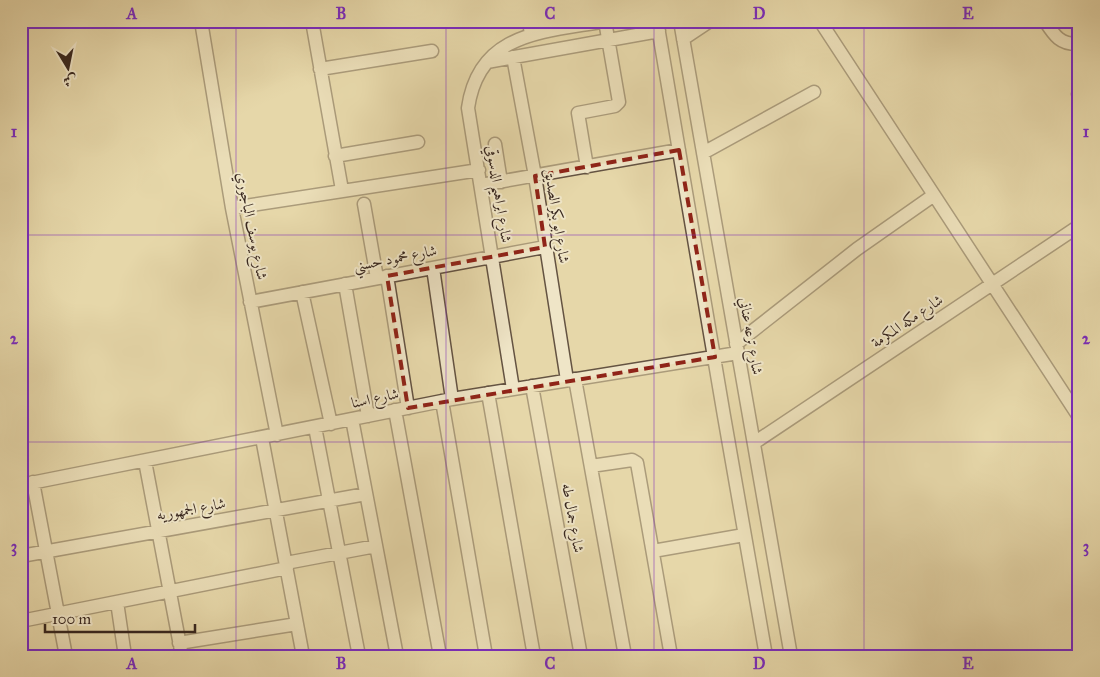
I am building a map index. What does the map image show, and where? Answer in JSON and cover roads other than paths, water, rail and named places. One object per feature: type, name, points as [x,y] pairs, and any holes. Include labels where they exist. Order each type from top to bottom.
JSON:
[{"type":"street","name":"شارع يوسف الباجوري","points":[[201,21],[232,208],[277,435]]},
{"type":"street","points":[[312,21],[342,190]]},
{"type":"street","points":[[529,21],[531,35]]},
{"type":"street","points":[[587,167],[578,114],[615,106],[619,102],[606,21]]},
{"type":"street","name":"شارع ابراهيم الدسوقي","points":[[513,389],[468,108],[474,83],[487,62],[507,44],[531,35],[606,21]]},
{"type":"street","name":"شارع ترعه عناني","points":[[680,21],[790,656]]},
{"type":"street","points":[[683,39],[710,21]]},
{"type":"street","points":[[820,21],[1079,417]]},
{"type":"street","points":[[1046,22],[1056,38],[1062,42],[1079,44]]},
{"type":"street","points":[[487,62],[608,40],[658,26],[766,656]]},
{"type":"street","points":[[572,28],[575,46]]},
{"type":"street","points":[[320,69],[432,51]]},
{"type":"street","name":"شارع ابو بكر الصديق","points":[[513,57],[545,247],[571,380],[591,466],[625,656]]},
{"type":"street","points":[[703,153],[814,92]]},
{"type":"street","points":[[336,156],[418,142]]},
{"type":"street","points":[[495,144],[501,182]]},
{"type":"street","points":[[481,185],[679,150]]},
{"type":"street","points":[[232,208],[479,170]]},
{"type":"street","points":[[737,348],[857,249],[934,195]]},
{"type":"street","points":[[364,204],[382,277],[408,408]]},
{"type":"street","name":"شارع مكه المكرمة","points":[[754,444],[1079,226]]},
{"type":"street","name":"شارع محمود حسني","points":[[250,302],[545,247]]},
{"type":"street","points":[[433,268],[447,400],[486,656]]},
{"type":"street","points":[[344,284],[368,416]]},
{"type":"street","points":[[302,292],[330,424]]},
{"type":"street","name":"شارع اسنا","points":[[27,483],[447,400],[714,356],[737,348]]},
{"type":"street","name":"شارع جمال طه","points":[[532,386],[581,656]]},
{"type":"street","points":[[488,393],[534,656]]},
{"type":"street","points":[[395,410],[440,656]]},
{"type":"street","points":[[352,419],[397,656]]},
{"type":"street","points":[[315,427],[358,656]]},
{"type":"street","points":[[262,438],[303,656]]},
{"type":"street","points":[[591,466],[632,460],[637,463],[671,656]]},
{"type":"street","points":[[145,461],[182,656]]},
{"type":"street","points":[[27,483],[46,552],[66,656]]},
{"type":"street","name":"شارع الجمهوريه","points":[[21,556],[366,494]]},
{"type":"street","points":[[652,551],[744,535]]},
{"type":"street","points":[[21,621],[170,592],[376,546]]},
{"type":"street","points":[[117,602],[125,656]]},
{"type":"street","points":[[179,643],[297,624]]}]
